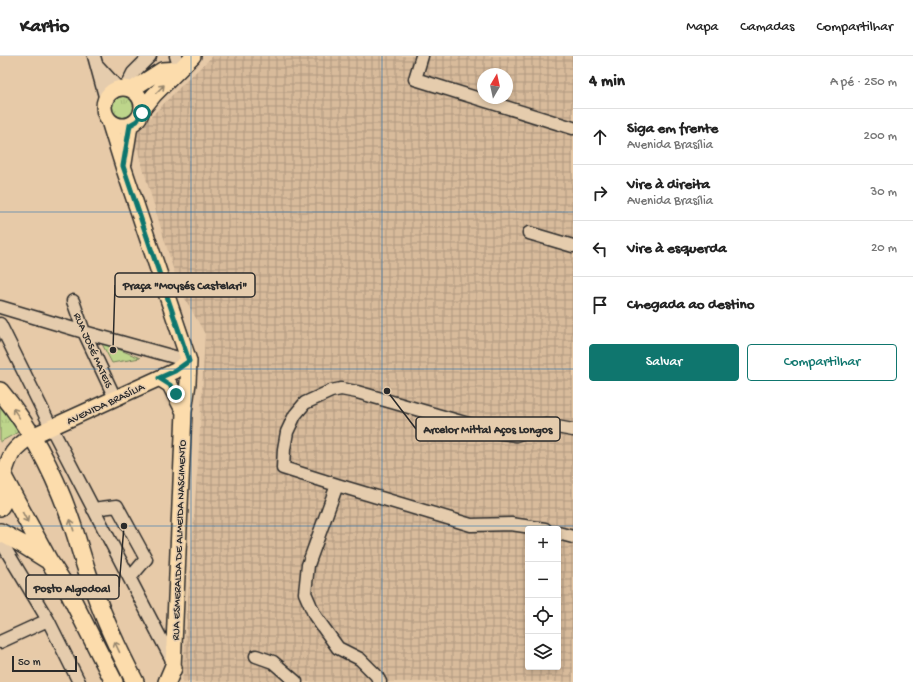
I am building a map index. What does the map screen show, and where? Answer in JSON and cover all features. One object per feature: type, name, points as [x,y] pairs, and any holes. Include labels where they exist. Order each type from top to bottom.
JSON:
[{"type":"highway","points":[[0,391],[32,436],[48,465],[70,518],[95,594],[117,648],[135,682]]},
{"type":"highway","points":[[0,507],[5,499],[2,474]]},
{"type":"highway","points":[[2,474],[48,561],[66,587],[121,682]]},
{"type":"highway","points":[[0,532],[16,540],[48,561]]},
{"type":"highway","points":[[66,587],[114,682]]},
{"type":"main road","points":[[189,361],[109,121],[104,111],[106,100],[111,93],[125,89],[192,56]]},
{"type":"main road","points":[[142,110],[178,62]]},
{"type":"main road","points":[[109,121],[117,126],[121,126],[130,125],[140,118],[142,110],[139,97],[125,89]]},
{"type":"main road","points":[[123,166],[130,125]]},
{"type":"main road","name":"AVENIDA BRASÍLIA","points":[[2,474],[9,457],[19,444],[32,436],[175,371],[189,361]]},
{"type":"main road","name":"RUA ESMERALDA DE ALMEIDA NASCIMENTO","points":[[172,673],[184,412],[189,361]]},
{"type":"main road","name":"RUA ESMERALDA DE ALMEIDA NASCIMENTO","points":[[159,378],[170,385],[184,412]]},
{"type":"street","points":[[95,59],[125,89],[133,73],[150,56]]},
{"type":"street","points":[[422,56],[415,79],[573,128]]},
{"type":"street","points":[[95,59],[106,100]]},
{"type":"street","points":[[529,233],[573,246]]},
{"type":"street","name":"RUA JOSÉ MATEIS","points":[[73,301],[84,332],[115,398]]},
{"type":"street","points":[[0,307],[189,361]]},
{"type":"street","points":[[0,324],[51,427],[130,578],[172,673]]},
{"type":"street","points":[[525,526],[511,524],[471,526],[283,468],[287,432],[296,415],[305,403],[331,391],[341,389],[357,392],[496,432],[516,435],[546,425],[573,430]]},
{"type":"street","points":[[336,485],[308,565],[305,593],[315,616],[338,648],[360,659],[376,675],[380,682]]},
{"type":"street","points":[[93,509],[117,506],[146,560],[130,578]]},
{"type":"street","points":[[561,534],[573,537]]},
{"type":"street","points":[[0,540],[48,620],[80,682]]},
{"type":"street","points":[[0,642],[48,620]]},
{"type":"street","points":[[256,656],[274,662],[296,682]]},
{"type":"shaded area","points":[[213,56],[573,56],[573,682],[182,682],[199,447],[205,334],[179,288],[133,135]]},
{"type":"green space","points":[[124,96],[132,100],[136,108],[132,116],[124,120],[116,116],[112,108],[116,100]]},
{"type":"green space","points":[[101,342],[140,358],[112,363]]},
{"type":"green space","points":[[0,403],[22,430],[0,442]]},
{"type":"place","name":"Praça \"Moysés Castelari\"","points":[[113,350]]},
{"type":"place","name":"Arcelor Mittal Aços Longos","points":[[387,391]]},
{"type":"place","name":"Posto Algodoal","points":[[124,526]]},
{"type":"route","points":[[142,113],[140,118],[130,125],[123,166],[189,361],[175,371],[159,378],[170,385],[176,394]]}]
